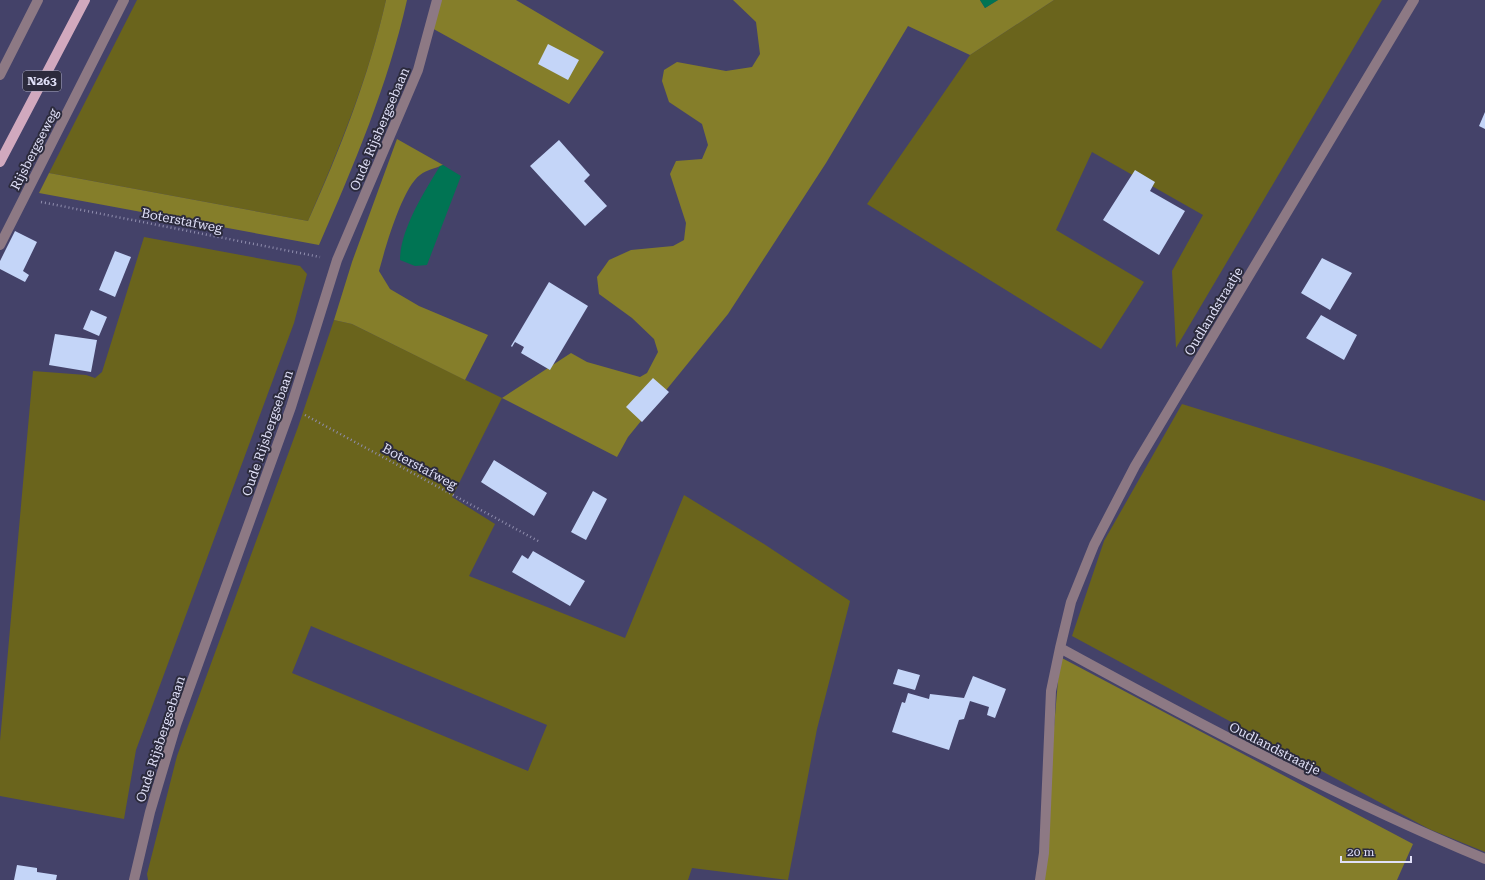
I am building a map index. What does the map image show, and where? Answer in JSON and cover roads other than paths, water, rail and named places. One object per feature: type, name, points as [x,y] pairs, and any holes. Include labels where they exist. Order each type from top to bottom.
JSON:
[{"type":"main road","name":"Rijsbergseweg","points":[[0,162],[85,0]]},
{"type":"street","points":[[0,75],[38,0]]},
{"type":"street","name":"Rijsbergseweg","points":[[0,246],[124,0]]},
{"type":"street","name":"Oude Rijsbergsebaan","points":[[134,880],[150,812],[176,725],[291,408],[337,260],[418,70],[437,0]]},
{"type":"street","name":"Oudlandstraatje","points":[[1040,880],[1044,854],[1051,691],[1071,602],[1094,545],[1135,466],[1414,0]]},
{"type":"street","name":"Oudlandstraatje","points":[[1060,648],[1183,716],[1306,778],[1485,859]]}]
